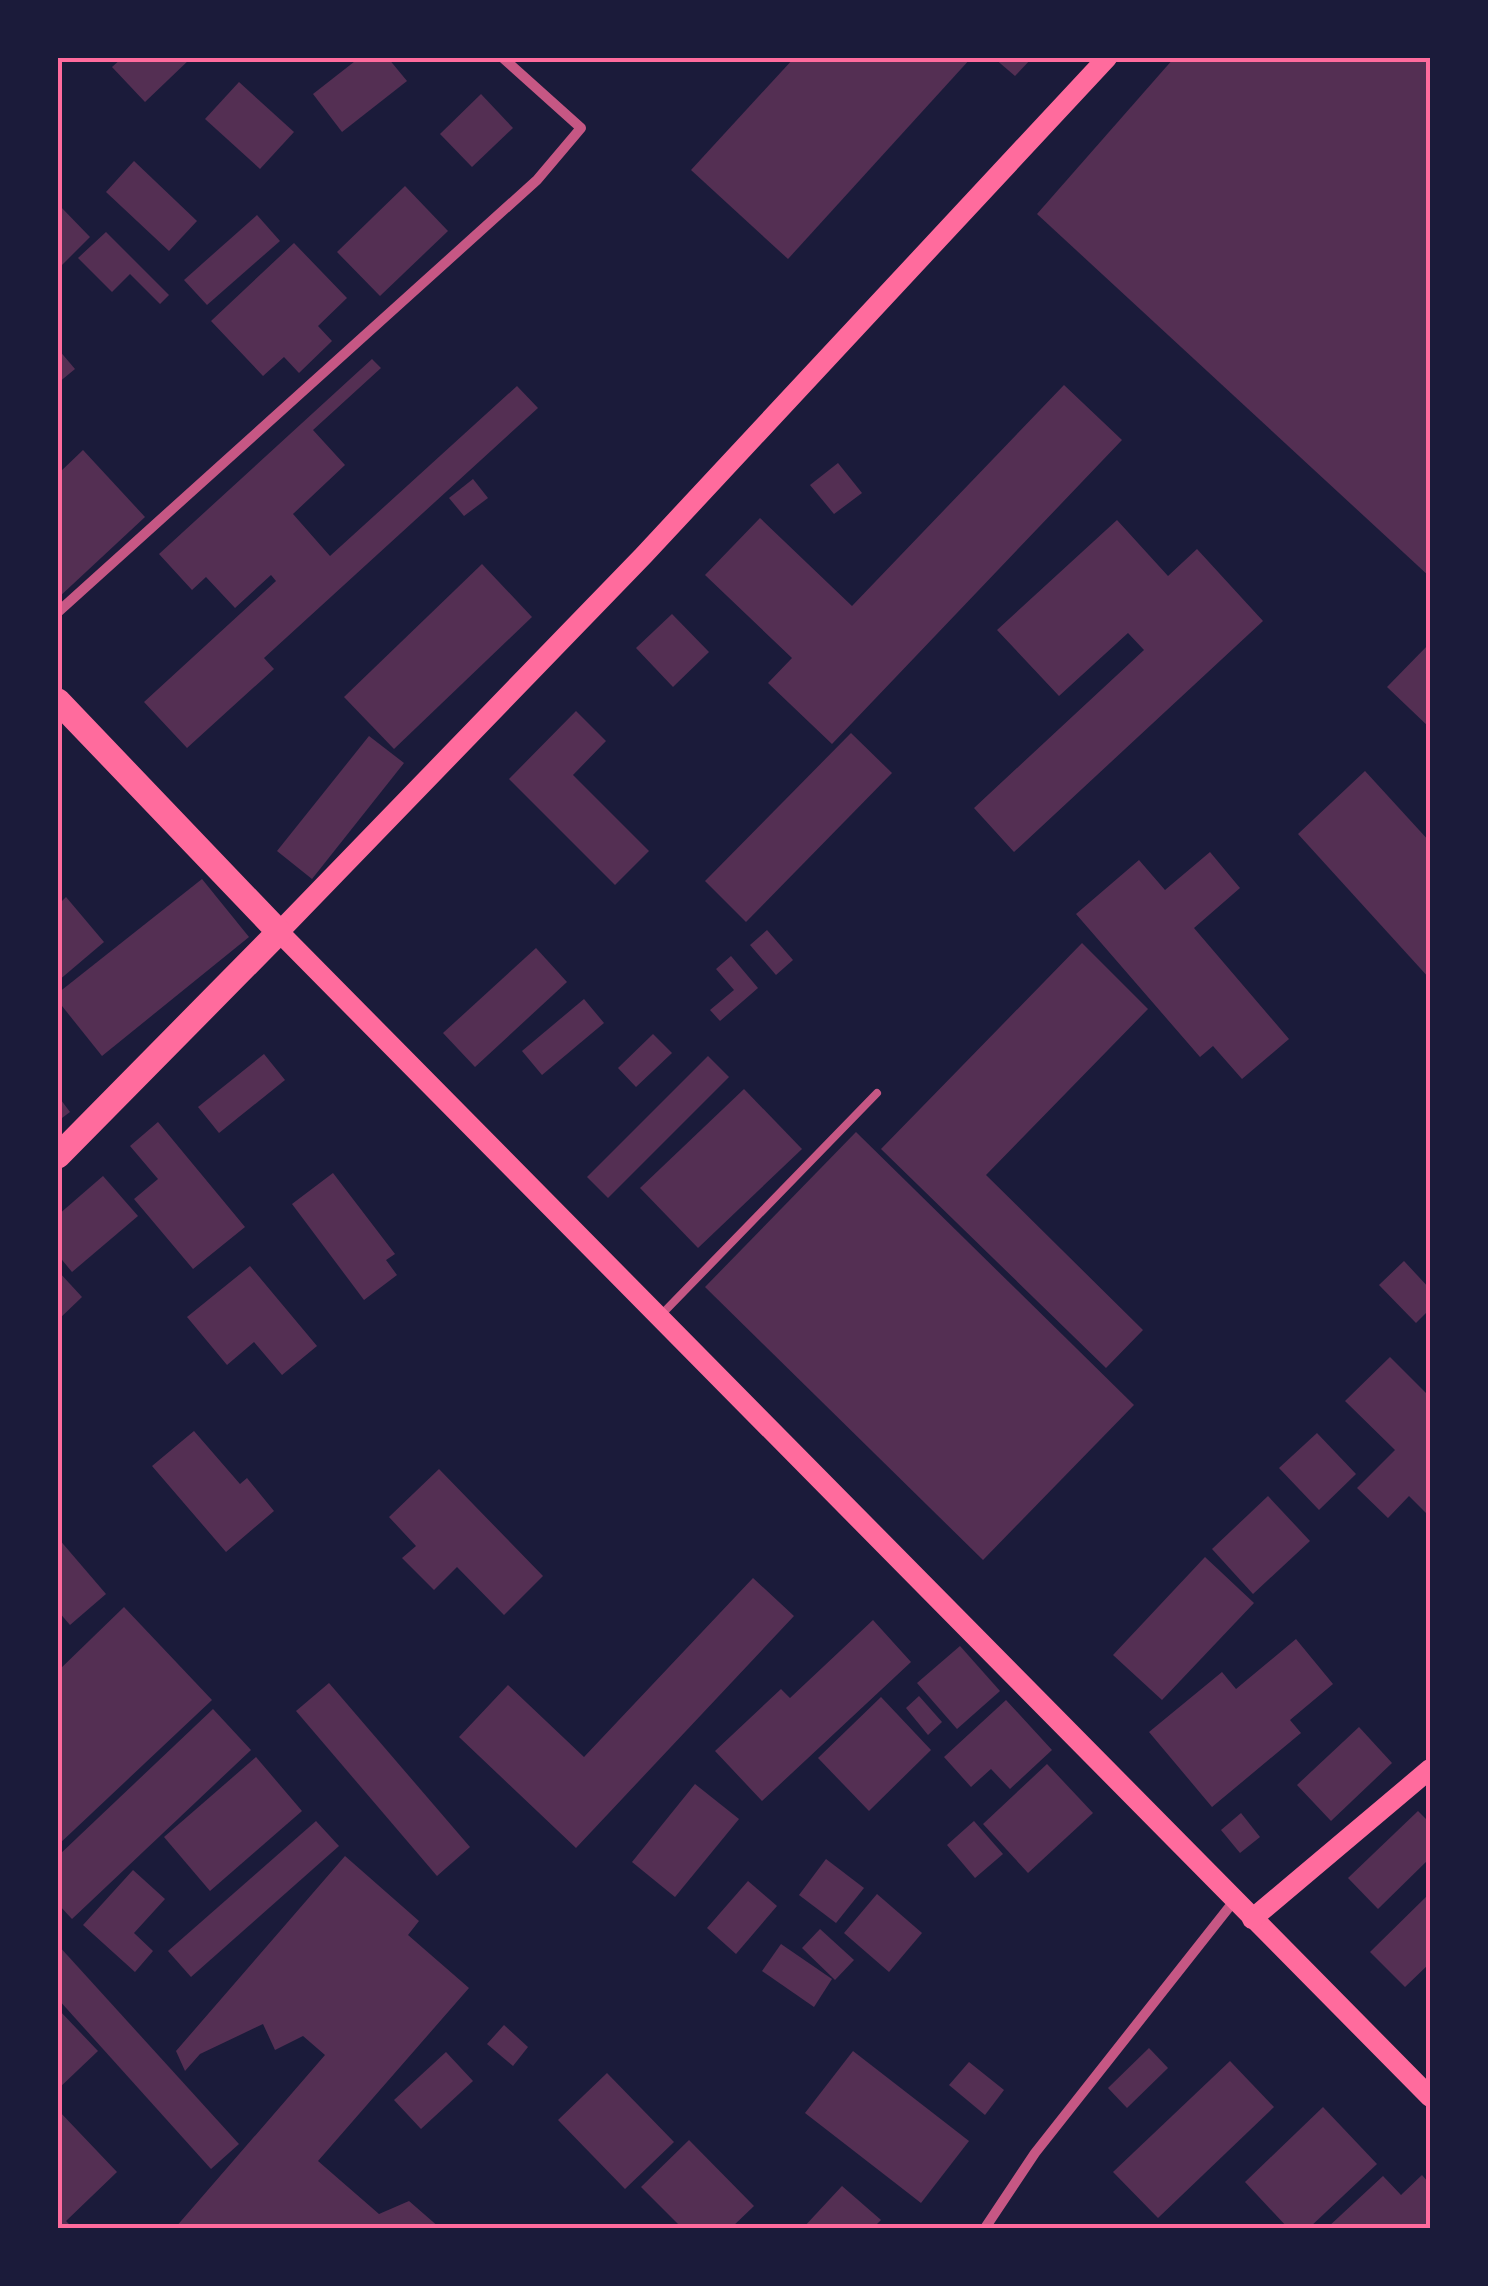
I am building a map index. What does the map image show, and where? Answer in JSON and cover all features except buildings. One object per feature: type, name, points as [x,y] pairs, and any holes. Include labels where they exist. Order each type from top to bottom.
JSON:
[{"type":"main road","points":[[58,1156],[643,556],[1107,58]]},
{"type":"main road","points":[[58,702],[279,932],[1430,2098]]},
{"type":"main road","points":[[1252,1919],[1430,1769]]},
{"type":"street","points":[[58,612],[537,180],[581,128],[503,58]]},
{"type":"street","points":[[985,2228],[1035,2153],[1234,1901]]},
{"type":"lane","points":[[661,1315],[877,1093]]}]
